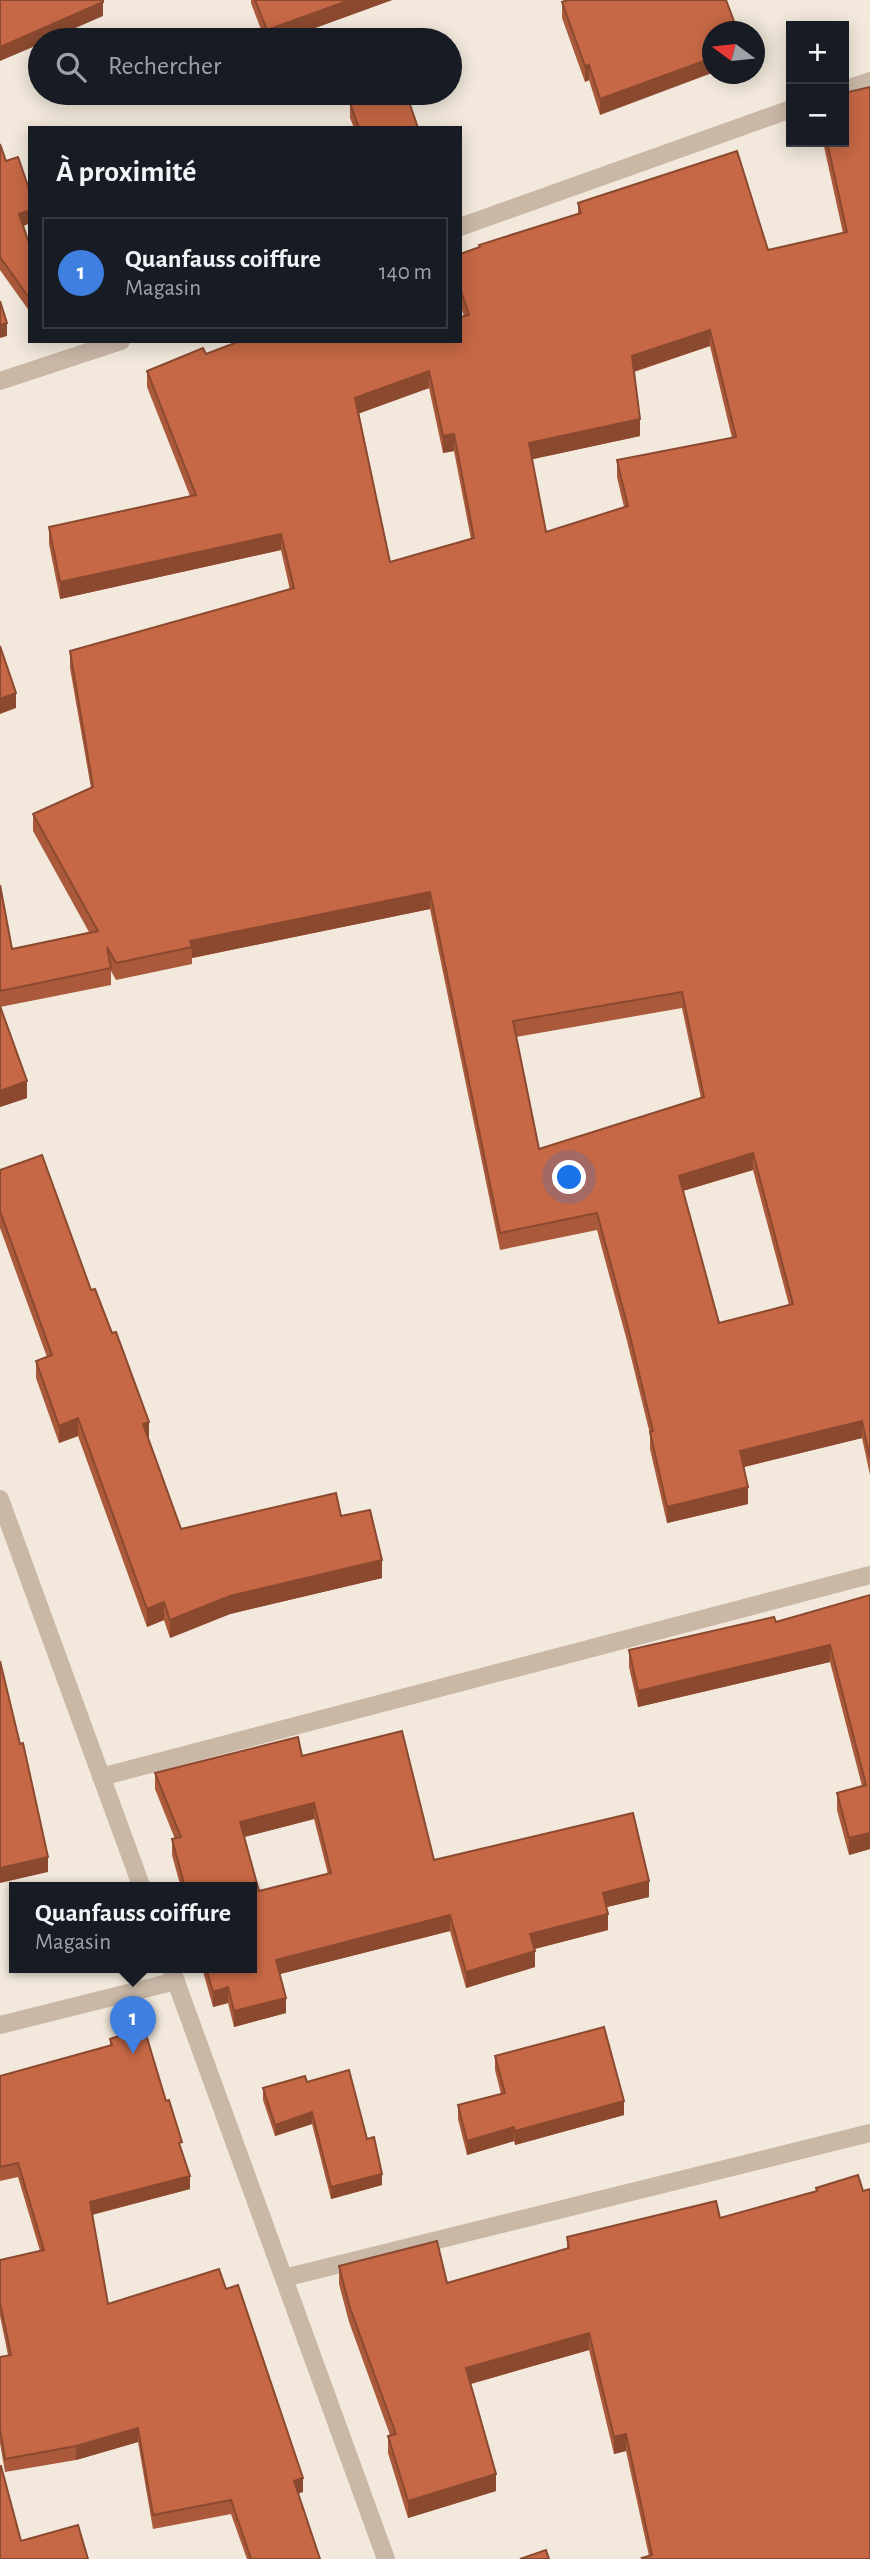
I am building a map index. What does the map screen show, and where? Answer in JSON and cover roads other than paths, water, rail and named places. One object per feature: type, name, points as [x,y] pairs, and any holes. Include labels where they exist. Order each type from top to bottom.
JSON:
[{"type":"street","points":[[849,88],[870,81]]},
{"type":"street","points":[[462,226],[786,111]]},
{"type":"street","points":[[0,382],[115,343]]},
{"type":"street","points":[[0,1499],[140,1882]]},
{"type":"street","points":[[102,1777],[870,1575]]},
{"type":"street","points":[[0,2025],[173,1975],[386,2559]]},
{"type":"street","points":[[284,2278],[870,2133]]},
{"type":"place","name":"Quanfauss coiffure","points":[[133,2054]]}]
